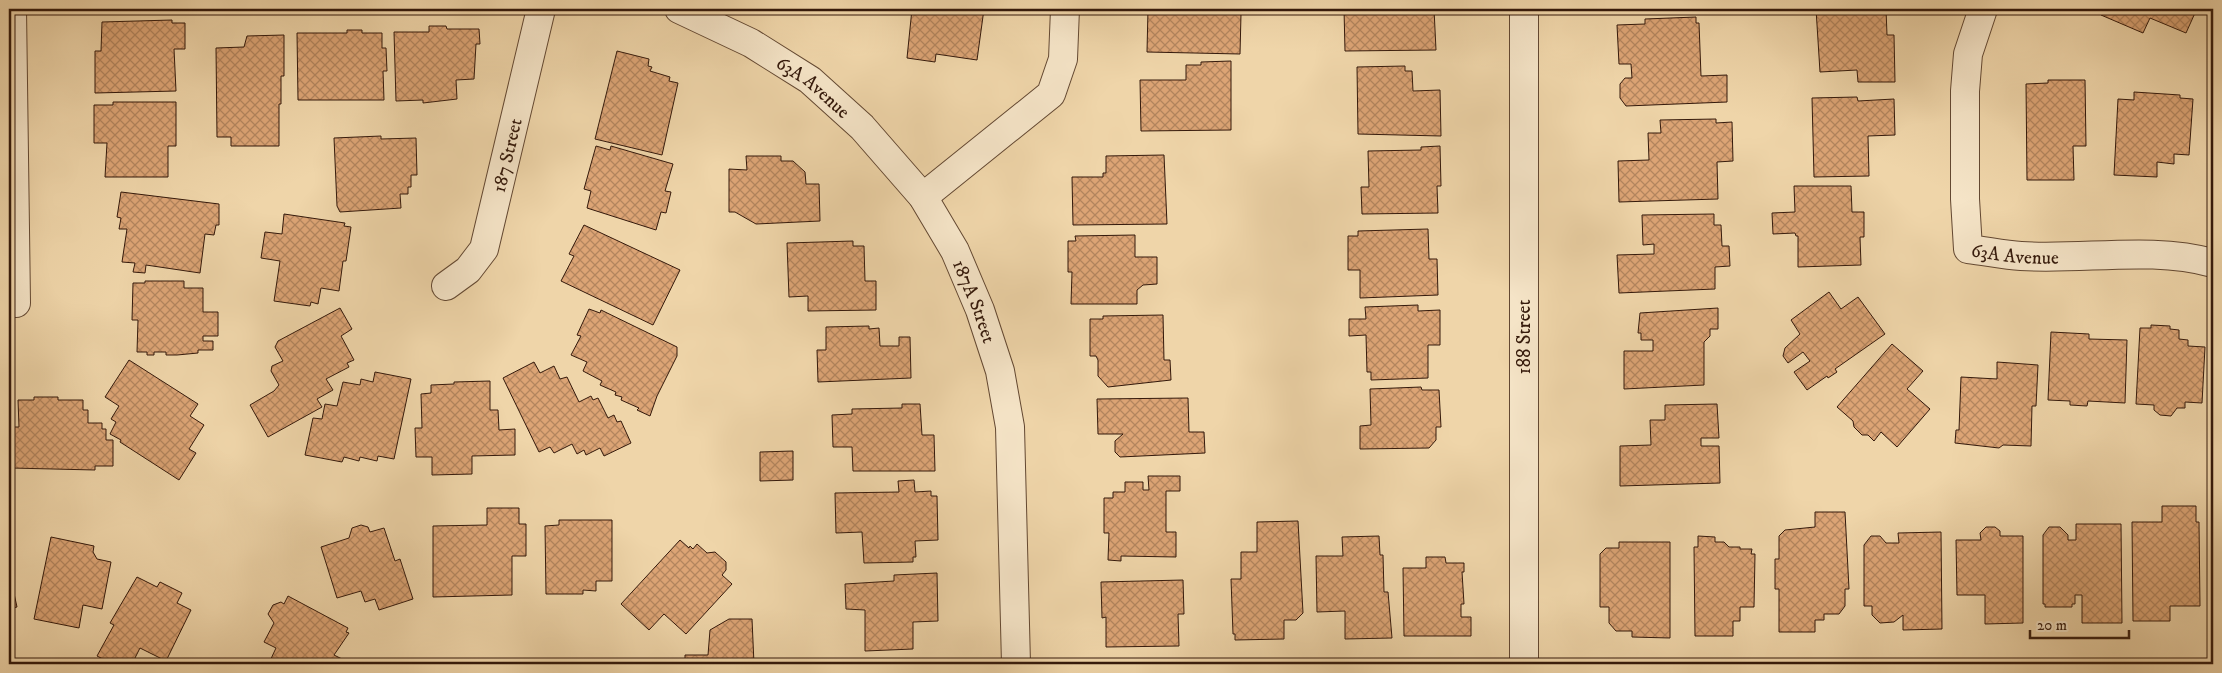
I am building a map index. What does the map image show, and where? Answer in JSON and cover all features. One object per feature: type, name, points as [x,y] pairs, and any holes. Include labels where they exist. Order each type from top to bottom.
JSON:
[{"type":"street","points":[[12,9],[16,303]]},
{"type":"street","name":"187 Street","points":[[446,286],[468,270],[484,248],[541,9]]},
{"type":"street","name":"63A Avenue","points":[[678,9],[750,43],[810,80],[862,127],[923,197]]},
{"type":"street","points":[[923,197],[1051,94],[1063,59],[1065,9]]},
{"type":"street","name":"188 Street","points":[[1524,9],[1524,664]]},
{"type":"street","name":"63A Avenue","points":[[1983,9],[1968,54],[1965,91],[1965,199],[1968,248],[2021,256],[2175,256],[2213,263]]},
{"type":"street","name":"187A Street","points":[[923,197],[955,251],[980,310],[1000,371],[1010,428],[1016,664]]},
{"type":"building","points":[[912,9],[984,9],[977,60],[936,54],[935,62],[907,58]]},
{"type":"building","points":[[1148,9],[1232,9],[1232,14],[1241,14],[1240,54],[1147,52]]},
{"type":"building","points":[[1344,9],[1434,9],[1436,50],[1345,51]]},
{"type":"building","points":[[1816,9],[1886,9],[1887,35],[1894,35],[1895,82],[1858,82],[1857,70],[1820,72]]},
{"type":"building","points":[[2104,9],[2186,9],[2195,13],[2186,33],[2150,18],[2143,33],[2101,15]]},
{"type":"building","points":[[1696,17],[1696,23],[1699,23],[1701,76],[1727,75],[1727,102],[1626,106],[1620,98],[1620,84],[1625,78],[1632,78],[1631,64],[1619,64],[1617,25],[1645,24],[1645,19]]},
{"type":"building","points":[[172,20],[172,23],[185,23],[185,49],[174,49],[176,91],[95,93],[95,51],[101,51],[102,22]]},
{"type":"building","points":[[429,26],[446,26],[447,29],[479,29],[480,44],[476,44],[474,79],[456,80],[457,99],[423,103],[423,100],[396,101],[394,32],[429,32]]},
{"type":"building","points":[[347,30],[362,30],[362,33],[382,33],[382,48],[386,48],[387,71],[383,71],[384,100],[298,100],[297,33],[347,33]]},
{"type":"building","points":[[284,35],[284,76],[281,76],[281,104],[279,104],[279,146],[231,146],[231,137],[217,137],[216,48],[244,47],[247,36]]},
{"type":"building","points":[[617,51],[649,59],[648,66],[652,67],[650,71],[670,77],[669,81],[678,83],[662,155],[595,139]]},
{"type":"building","points":[[1231,61],[1231,130],[1141,131],[1140,80],[1186,80],[1186,65],[1201,65],[1201,62]]},
{"type":"building","points":[[1405,66],[1405,71],[1412,71],[1413,91],[1440,90],[1441,136],[1358,134],[1357,67]]},
{"type":"building","points":[[2048,80],[2085,80],[2086,146],[2073,146],[2074,180],[2027,180],[2026,84],[2048,83]]},
{"type":"building","points":[[2134,92],[2180,95],[2180,98],[2193,99],[2189,155],[2174,154],[2174,164],[2157,162],[2157,177],[2114,175],[2118,99],[2134,100]]},
{"type":"building","points":[[1857,97],[1858,101],[1894,99],[1895,135],[1868,136],[1869,176],[1814,177],[1812,98]]},
{"type":"building","points":[[113,102],[176,102],[176,146],[168,146],[168,177],[105,177],[107,143],[94,143],[94,105],[113,105]]},
{"type":"building","points":[[1716,119],[1716,123],[1732,122],[1733,161],[1717,162],[1718,199],[1619,202],[1618,161],[1649,160],[1648,133],[1661,133],[1660,120]]},
{"type":"building","points":[[2213,124],[2213,182],[2208,182]]},
{"type":"building","points":[[381,136],[381,139],[416,138],[417,175],[411,175],[411,187],[408,187],[408,194],[400,194],[401,208],[340,212],[337,206],[334,138]]},
{"type":"building","points":[[596,146],[610,150],[611,146],[673,164],[665,191],[671,192],[666,213],[661,212],[656,230],[587,208],[591,191],[584,189]]},
{"type":"building","points":[[1440,146],[1441,186],[1437,186],[1438,213],[1362,214],[1361,187],[1369,187],[1368,151],[1421,150],[1421,147]]},
{"type":"building","points":[[1164,155],[1167,224],[1073,225],[1072,177],[1103,177],[1103,173],[1106,173],[1106,156]]},
{"type":"building","points":[[746,156],[781,156],[781,161],[793,161],[805,172],[806,184],[819,184],[820,221],[756,224],[735,212],[729,212],[729,169],[747,170]]},
{"type":"building","points":[[1794,186],[1851,186],[1852,212],[1864,212],[1864,237],[1860,237],[1861,265],[1798,267],[1798,236],[1795,233],[1773,234],[1772,213],[1795,212]]},
{"type":"building","points":[[121,192],[219,204],[219,225],[216,225],[214,235],[205,234],[200,273],[146,265],[145,273],[133,272],[135,263],[122,262],[127,229],[119,229],[121,218],[117,217]]},
{"type":"building","points":[[284,214],[345,223],[344,226],[351,227],[346,261],[343,261],[339,291],[321,288],[318,304],[311,302],[310,306],[274,301],[280,261],[261,258],[265,232],[282,234]]},
{"type":"building","points":[[1714,214],[1714,225],[1721,225],[1722,246],[1729,246],[1730,266],[1715,267],[1715,289],[1619,293],[1617,255],[1654,254],[1654,244],[1643,245],[1642,215]]},
{"type":"building","points":[[584,225],[680,270],[653,325],[561,281],[574,256],[569,254]]},
{"type":"building","points":[[1428,229],[1429,259],[1437,259],[1438,295],[1360,298],[1360,270],[1348,270],[1348,236],[1358,236],[1358,231]]},
{"type":"building","points":[[1135,235],[1135,257],[1157,257],[1157,284],[1143,285],[1137,290],[1137,304],[1071,304],[1072,272],[1068,272],[1068,241],[1076,241],[1075,236]]},
{"type":"building","points":[[853,241],[853,246],[864,246],[865,281],[876,281],[876,310],[808,311],[808,296],[789,297],[787,243]]},
{"type":"building","points":[[145,281],[184,281],[184,288],[203,288],[203,312],[218,312],[218,336],[203,336],[203,341],[213,341],[213,350],[198,350],[198,353],[177,355],[166,355],[166,352],[154,352],[154,355],[147,355],[147,352],[137,352],[138,320],[132,320],[133,283],[145,283]]},
{"type":"building","points":[[1829,292],[1841,309],[1858,297],[1885,334],[1835,369],[1837,372],[1828,378],[1827,376],[1807,390],[1794,372],[1810,361],[1803,352],[1788,363],[1783,356],[1785,348],[1800,334],[1791,320]]},
{"type":"building","points":[[1418,305],[1418,311],[1440,310],[1440,345],[1428,345],[1428,378],[1371,380],[1371,372],[1367,372],[1366,335],[1349,336],[1349,319],[1366,319],[1365,307]]},
{"type":"building","points":[[340,308],[352,329],[341,336],[354,360],[347,363],[349,367],[326,379],[333,390],[317,399],[322,407],[268,437],[250,405],[274,391],[279,385],[271,371],[272,366],[283,361],[275,347],[278,341]]},
{"type":"building","points":[[1718,308],[1718,329],[1710,329],[1710,336],[1704,342],[1704,385],[1624,389],[1624,351],[1653,351],[1653,340],[1641,340],[1641,333],[1638,333],[1640,313]]},
{"type":"building","points":[[589,309],[600,313],[601,310],[677,347],[677,356],[657,396],[650,416],[637,410],[639,408],[621,400],[622,397],[615,395],[616,392],[600,385],[602,381],[583,371],[587,362],[571,355],[581,336],[577,335]]},
{"type":"building","points":[[1163,315],[1164,360],[1170,360],[1171,380],[1108,387],[1098,376],[1098,360],[1096,356],[1090,356],[1090,319],[1103,319],[1103,316]]},
{"type":"building","points":[[2151,325],[2170,326],[2170,329],[2179,330],[2179,339],[2188,340],[2188,346],[2205,347],[2202,403],[2185,402],[2185,408],[2177,408],[2171,416],[2160,415],[2154,410],[2154,405],[2136,404],[2140,328],[2151,328]]},
{"type":"building","points":[[869,326],[869,329],[879,328],[880,346],[899,346],[899,337],[910,337],[911,378],[818,382],[817,350],[826,350],[826,327]]},
{"type":"building","points":[[2051,332],[2089,334],[2089,339],[2127,340],[2125,403],[2088,401],[2087,406],[2070,405],[2070,401],[2048,400]]},
{"type":"building","points":[[1892,344],[1923,371],[1907,389],[1930,409],[1897,447],[1881,432],[1874,441],[1868,435],[1862,435],[1854,427],[1853,421],[1837,407]]},
{"type":"building","points":[[129,360],[198,404],[190,416],[204,425],[189,449],[196,453],[179,480],[110,434],[116,422],[111,419],[119,406],[105,397]]},
{"type":"building","points":[[534,362],[540,373],[554,366],[560,379],[567,377],[579,402],[591,396],[593,400],[598,398],[608,418],[614,415],[617,422],[621,421],[631,443],[604,456],[600,448],[586,455],[584,450],[577,454],[572,444],[554,453],[550,447],[539,452],[503,378]]},
{"type":"building","points":[[1997,362],[2038,365],[2036,406],[2032,406],[2031,446],[2003,445],[1999,448],[1955,443],[1956,430],[1959,430],[1961,377],[1997,379]]},
{"type":"building","points":[[375,372],[411,379],[394,459],[378,456],[377,461],[360,457],[359,461],[344,457],[342,462],[305,455],[313,418],[322,419],[325,404],[337,406],[343,382],[360,385],[361,379],[373,382]]},
{"type":"building","points":[[490,381],[490,410],[498,410],[499,430],[515,429],[515,455],[472,456],[472,474],[432,475],[432,457],[416,457],[415,428],[422,428],[421,394],[431,393],[431,385]]},
{"type":"building","points":[[1421,387],[1422,390],[1439,390],[1441,427],[1436,427],[1436,440],[1429,448],[1360,449],[1360,426],[1371,425],[1370,389]]},
{"type":"building","points":[[34,397],[58,397],[58,400],[83,400],[83,410],[88,410],[88,423],[102,423],[102,429],[106,429],[106,440],[113,440],[113,466],[95,466],[95,470],[11,468],[10,435],[12,435],[12,427],[19,427],[18,400],[34,400]]},
{"type":"building","points":[[1188,398],[1189,432],[1204,432],[1205,453],[1120,457],[1115,452],[1115,441],[1123,434],[1098,434],[1097,399]]},
{"type":"building","points":[[902,404],[920,404],[922,435],[934,435],[935,471],[853,471],[852,447],[833,447],[832,415],[852,414],[852,409],[902,408]]},
{"type":"building","points":[[1717,404],[1719,438],[1701,438],[1701,446],[1719,446],[1720,483],[1620,486],[1620,446],[1651,445],[1650,420],[1665,420],[1665,405]]},
{"type":"building","points":[[793,451],[793,480],[760,481],[760,452]]},
{"type":"building","points":[[1148,476],[1180,476],[1180,491],[1166,491],[1166,532],[1176,532],[1176,557],[1121,556],[1121,561],[1108,560],[1109,533],[1104,533],[1104,498],[1113,498],[1113,492],[1125,492],[1125,482],[1143,482],[1143,490],[1149,490]]},
{"type":"building","points":[[914,480],[915,492],[931,491],[931,496],[937,496],[938,540],[915,541],[916,557],[913,557],[913,562],[864,563],[862,532],[836,533],[835,493],[899,492],[898,481]]},
{"type":"building","points":[[2162,506],[2196,506],[2196,522],[2199,522],[2200,606],[2170,606],[2170,621],[2133,621],[2132,522],[2162,522]]},
{"type":"building","points":[[487,508],[519,508],[519,524],[526,524],[526,556],[512,556],[512,595],[433,597],[433,526],[487,525]]},
{"type":"building","points":[[1815,512],[1845,512],[1849,589],[1845,589],[1845,606],[1839,614],[1824,614],[1824,620],[1815,620],[1815,632],[1779,632],[1779,589],[1775,589],[1775,559],[1779,559],[1779,536],[1785,530],[1815,527]]},
{"type":"building","points":[[559,520],[612,520],[612,581],[596,581],[596,591],[583,590],[583,594],[546,594],[545,526],[559,525]]},
{"type":"building","points":[[1298,521],[1303,613],[1296,620],[1284,620],[1284,639],[1235,640],[1235,634],[1233,634],[1231,579],[1241,579],[1241,552],[1257,552],[1257,522]]},
{"type":"building","points":[[2076,524],[2121,524],[2122,623],[2082,623],[2082,595],[2075,595],[2075,604],[2072,604],[2072,607],[2045,607],[2045,604],[2043,604],[2043,535],[2049,527],[2060,527],[2068,535],[2068,540],[2076,540]]},
{"type":"building","points":[[361,525],[368,527],[370,532],[384,528],[395,561],[400,559],[413,599],[379,610],[375,599],[365,602],[361,591],[337,598],[321,547],[349,538],[352,528]]},
{"type":"building","points":[[1986,527],[1995,527],[2000,531],[2000,536],[2023,536],[2023,623],[1985,624],[1985,595],[1957,595],[1956,540],[1981,540],[1980,533]]},
{"type":"building","points":[[1941,532],[1942,629],[1903,630],[1903,615],[1894,622],[1880,623],[1872,615],[1872,606],[1864,606],[1864,545],[1871,536],[1880,536],[1886,543],[1899,543],[1898,533]]},
{"type":"building","points":[[1379,536],[1380,555],[1383,555],[1384,592],[1388,592],[1392,638],[1345,639],[1345,611],[1317,612],[1316,556],[1343,556],[1342,537]]},
{"type":"building","points":[[1698,536],[1715,537],[1715,542],[1724,542],[1729,547],[1752,549],[1751,554],[1755,554],[1754,607],[1740,607],[1740,621],[1733,621],[1733,636],[1695,636],[1694,547],[1698,547]]},
{"type":"building","points":[[51,537],[94,546],[93,552],[97,559],[111,562],[102,609],[83,605],[79,628],[34,619]]},
{"type":"building","points":[[680,540],[689,548],[690,546],[693,549],[697,544],[707,553],[715,552],[726,562],[726,570],[722,575],[732,584],[686,634],[664,614],[649,630],[621,604]]},
{"type":"building","points":[[1619,542],[1670,542],[1670,638],[1632,637],[1632,631],[1616,631],[1609,623],[1609,607],[1600,607],[1600,554],[1606,548],[1619,548]]},
{"type":"building","points":[[1426,557],[1445,557],[1446,563],[1464,563],[1464,572],[1462,572],[1464,604],[1461,604],[1461,617],[1471,617],[1471,636],[1404,636],[1403,568],[1426,568]]},
{"type":"building","points":[[9,571],[17,607],[9,609]]},
{"type":"building","points":[[937,573],[938,621],[913,622],[913,649],[865,651],[865,610],[846,609],[845,584],[894,581],[894,575]]},
{"type":"building","points":[[137,577],[157,587],[160,582],[182,593],[177,603],[191,610],[166,661],[140,648],[132,664],[113,664],[97,656],[114,625],[110,623]]},
{"type":"building","points":[[1183,580],[1184,614],[1178,614],[1179,646],[1106,647],[1106,617],[1102,618],[1101,582]]},
{"type":"building","points":[[288,596],[348,628],[346,632],[349,633],[334,655],[342,659],[340,664],[269,663],[276,648],[264,642],[274,623],[268,614],[273,605],[281,602],[284,604]]},
{"type":"building","points":[[729,619],[752,619],[754,664],[685,664],[685,655],[708,655],[710,630]]}]
